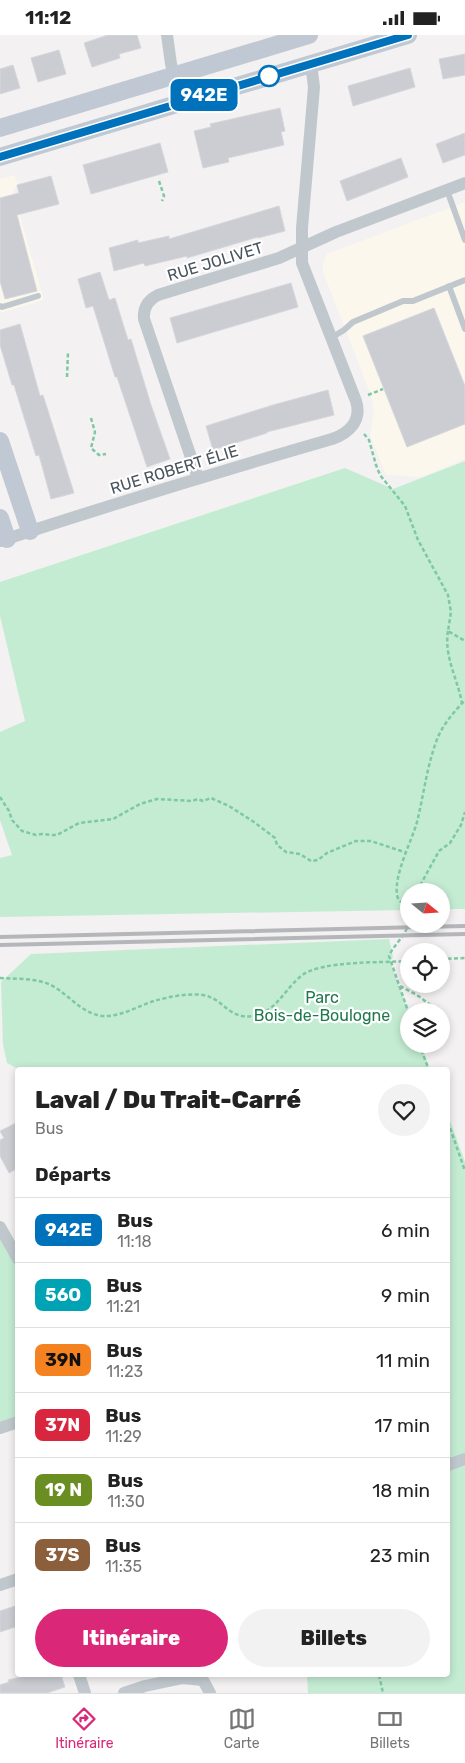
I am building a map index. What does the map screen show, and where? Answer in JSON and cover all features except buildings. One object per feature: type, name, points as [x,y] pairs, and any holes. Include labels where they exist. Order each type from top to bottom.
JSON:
[{"type":"street","points":[[167,35],[173,75],[182,102]]},
{"type":"street","points":[[0,128],[309,35]]},
{"type":"street","points":[[0,157],[408,35]]},
{"type":"street","points":[[310,64],[314,87],[301,247],[304,270],[331,338]]},
{"type":"street","name":"RUE JOLIVET","points":[[198,478],[146,326],[144,319],[145,308],[155,297],[279,258],[336,232],[465,183]]},
{"type":"street","name":"RUE ROBERT ÉLIE","points":[[4,540],[198,478],[337,438],[348,432],[354,425],[358,413],[357,405],[331,338]]},
{"type":"street","points":[[0,441],[30,531]]},
{"type":"street","points":[[0,518],[4,540]]},
{"type":"street","points":[[0,1227],[15,1254]]},
{"type":"street","points":[[0,1429],[15,1423]]},
{"type":"street","points":[[450,1464],[465,1459]]},
{"type":"street","points":[[0,1585],[15,1580]]},
{"type":"street","points":[[80,1677],[85,1693]]},
{"type":"street","points":[[124,1693],[145,1686],[183,1678],[203,1680],[210,1693]]},
{"type":"lane","points":[[447,190],[465,239]]},
{"type":"lane","points":[[331,338],[353,322],[403,301],[413,301],[465,280]]},
{"type":"lane","points":[[449,286],[465,329]]},
{"type":"lane","points":[[0,306],[38,296]]},
{"type":"path","points":[[160,181],[164,196],[162,201]]},
{"type":"path","points":[[67,377],[68,353]]},
{"type":"path","points":[[368,395],[383,389]]},
{"type":"path","points":[[91,418],[95,432],[91,448],[99,455],[106,453]]},
{"type":"path","points":[[364,434],[369,440],[380,475],[405,506],[418,540],[448,595],[451,612],[446,644],[447,653],[459,687],[462,703]]},
{"type":"path","points":[[448,631],[465,641]]},
{"type":"path","points":[[400,902],[397,897],[403,860],[415,829],[429,765],[438,735],[449,718],[465,700]]},
{"type":"path","points":[[0,797],[16,826],[22,831],[36,835],[57,835],[79,823],[113,819],[140,804],[157,799],[192,801],[198,799],[202,801],[211,798],[229,806],[254,822],[275,838],[278,845],[286,852],[300,853],[311,861],[318,860],[339,847],[356,841],[371,841],[407,853]]},
{"type":"path","points":[[421,883],[439,851],[450,843],[461,825],[465,812]]},
{"type":"path","points":[[404,933],[394,945],[389,956],[405,1003]]},
{"type":"path","points":[[450,959],[465,958]]},
{"type":"path","points":[[0,978],[33,980],[48,984],[93,1015],[106,1016],[122,1013],[155,1001],[196,995],[206,996],[216,1001],[229,1012],[253,1016],[270,1011],[302,976],[313,969],[351,963],[400,961]]},
{"type":"path","points":[[398,986],[417,995],[428,1003]]},
{"type":"path","points":[[422,1053],[428,1067]]},
{"type":"path","points":[[450,1128],[465,1171]]},
{"type":"path","points":[[379,1677],[383,1693]]},
{"type":"shaded area","points":[[14,175],[18,183],[13,191],[44,300],[0,313],[0,179]]},
{"type":"shaded area","points":[[465,202],[465,459],[421,477],[386,475],[370,435],[374,412],[372,398],[323,272],[323,263],[327,254]]},
{"type":"green space","points":[[465,461],[465,909],[450,909],[450,883],[400,883],[400,910],[0,917],[0,858],[12,855],[0,820],[0,732],[25,721],[0,616],[0,582],[345,468],[393,489]]},
{"type":"green space","name":"Parc Bois-de-Boulogne","points":[[389,939],[393,957],[390,962],[400,993],[402,993],[406,1003],[400,1003],[400,1053],[424,1053],[429,1067],[15,1067],[7,1063],[3,1044],[1,982],[31,954]]},
{"type":"green space","points":[[450,1121],[465,1162],[465,1693],[308,1693],[307,1677],[450,1677]]},
{"type":"green space","points":[[0,1227],[15,1254],[15,1423],[0,1428]]},
{"type":"railway","points":[[0,937],[465,926]]},
{"type":"railway","points":[[0,945],[465,934]]},
{"type":"bus line","name":"942E","points":[[0,157],[408,35]]}]
